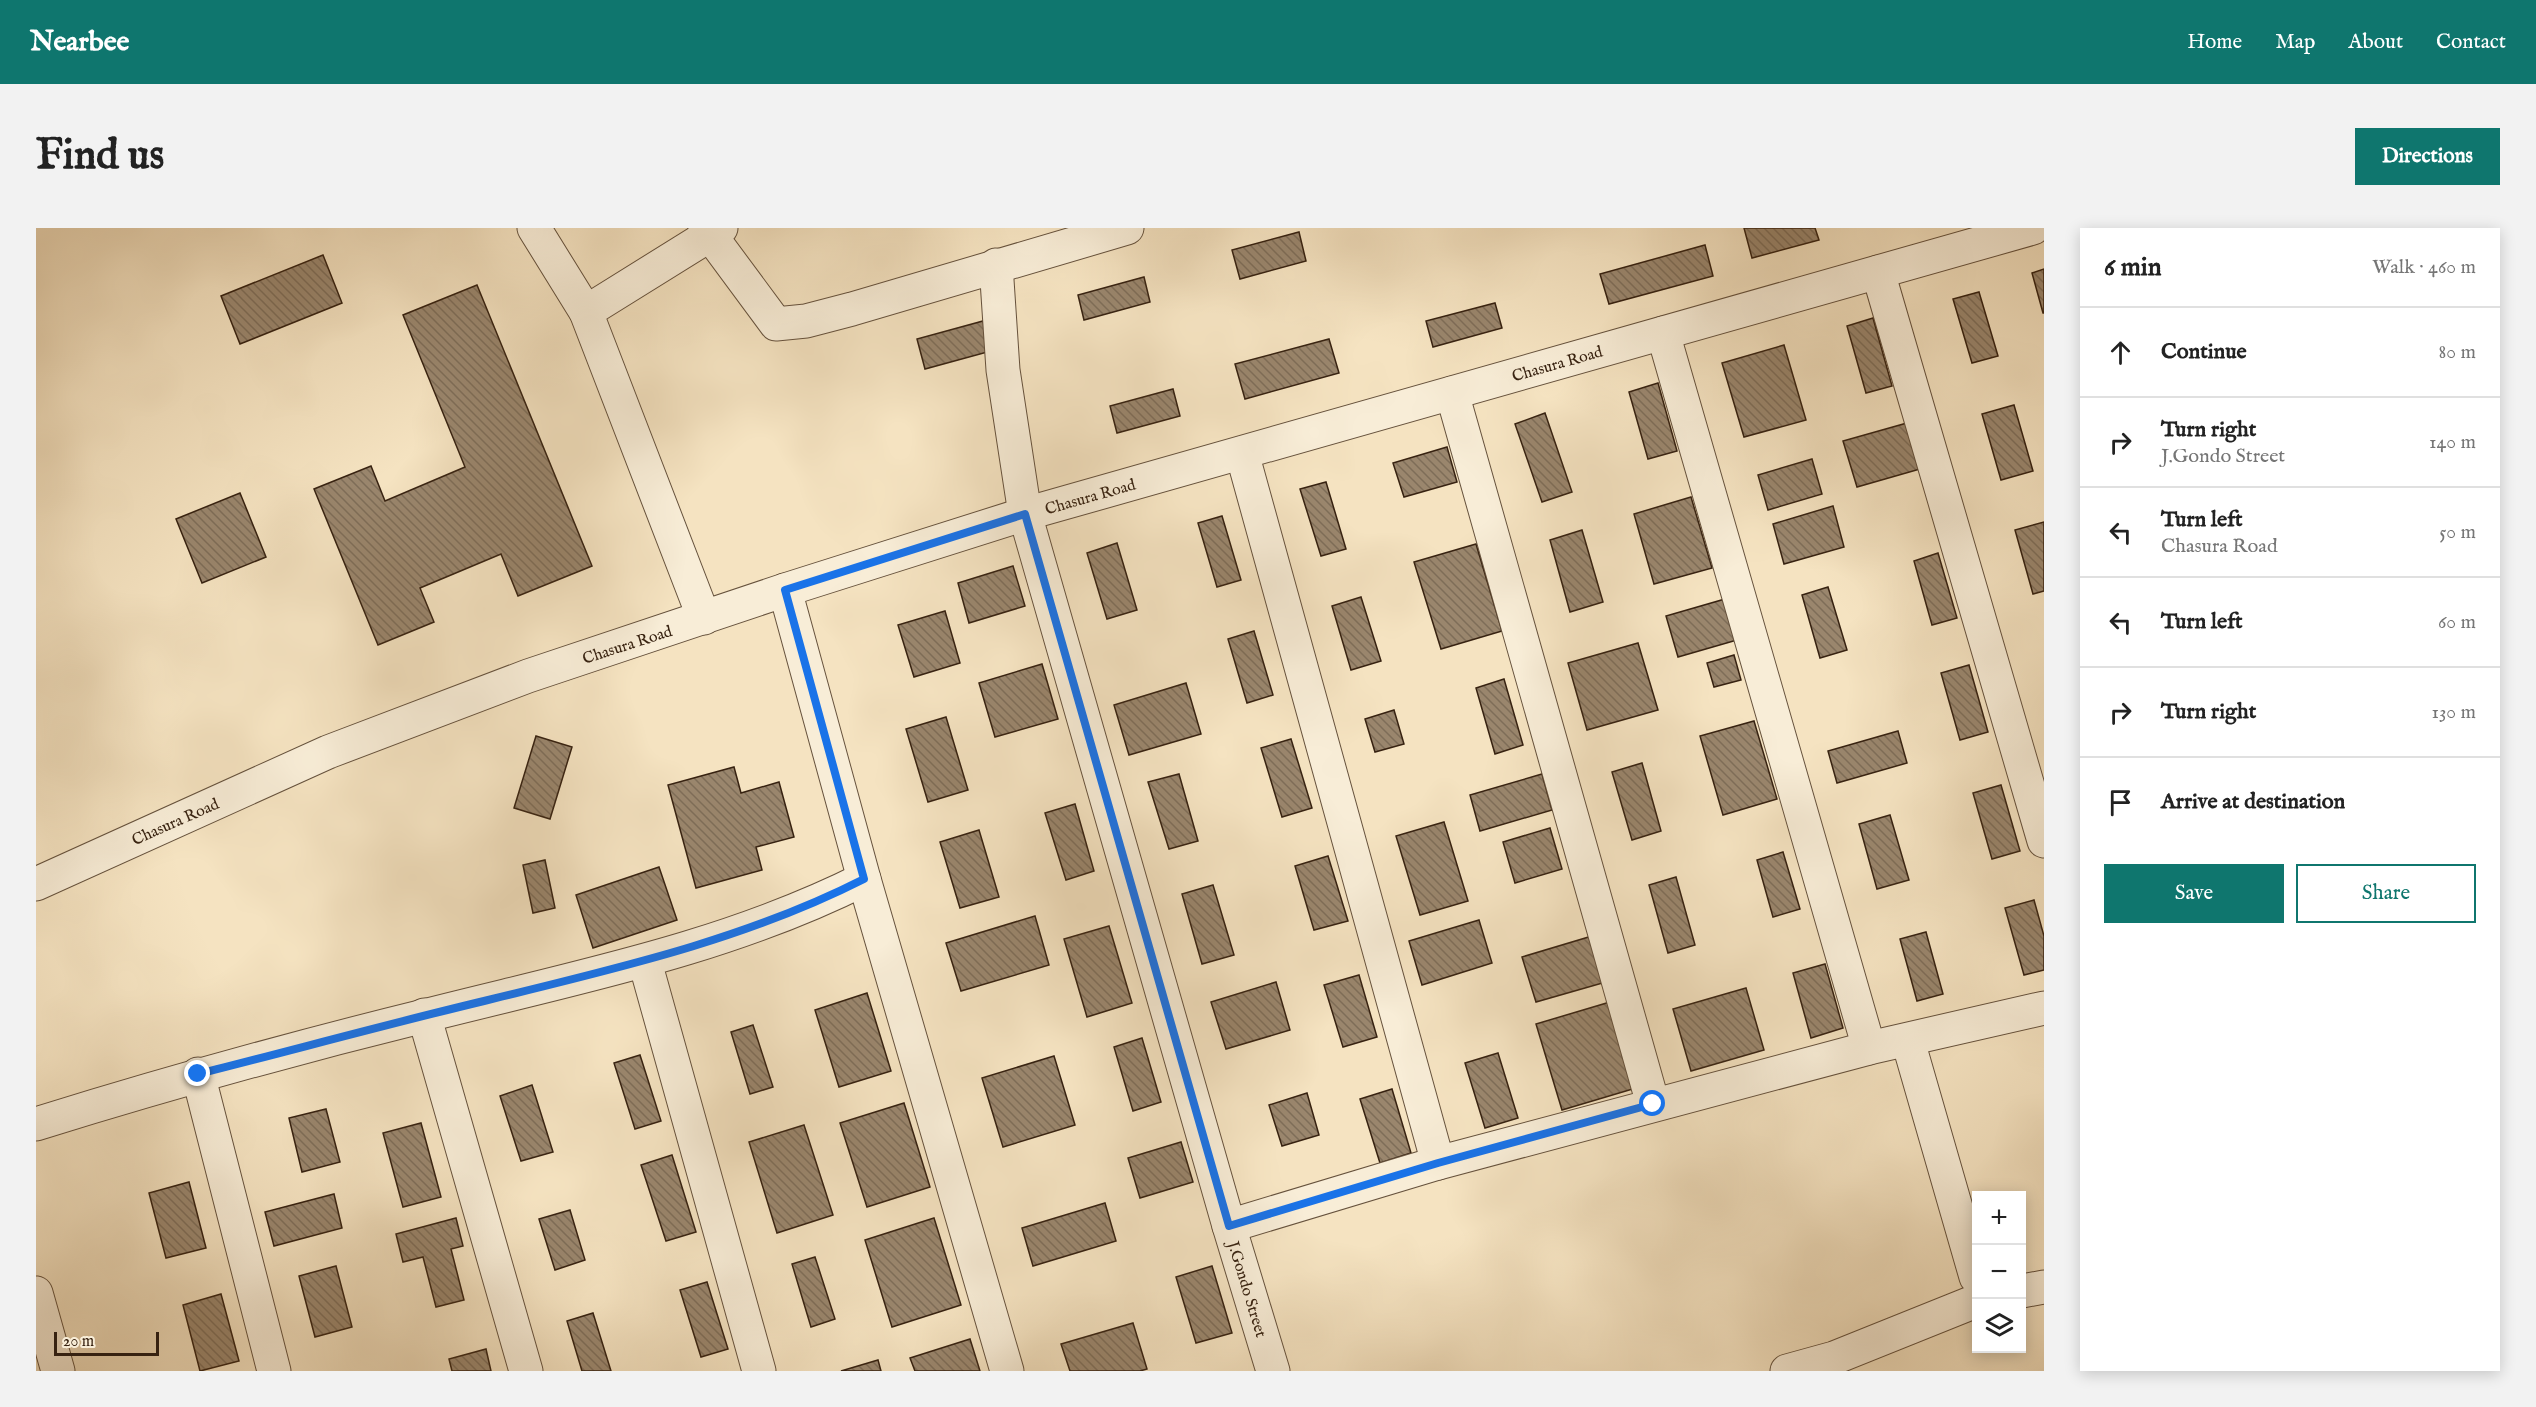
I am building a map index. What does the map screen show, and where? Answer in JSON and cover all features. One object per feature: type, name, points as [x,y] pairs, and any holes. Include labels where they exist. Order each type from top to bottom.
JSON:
[{"type":"street","points":[[534,228],[586,312],[704,618]]},
{"type":"street","points":[[586,312],[712,230],[776,324],[806,321],[852,309],[1127,228]]},
{"type":"street","name":"Chasura Road","points":[[36,884],[328,752],[528,676],[785,590],[1025,514],[2033,228]]},
{"type":"street","name":"J.Gondo Street","points":[[996,265],[1003,370],[1025,514],[1229,1226],[1273,1371]]},
{"type":"street","points":[[1878,272],[2044,841]]},
{"type":"street","points":[[1663,333],[1869,1048]]},
{"type":"street","points":[[1452,393],[1653,1104]]},
{"type":"street","points":[[1242,453],[1438,1163]]},
{"type":"street","points":[[785,590],[864,879],[1007,1371]]},
{"type":"street","points":[[36,1124],[198,1074],[645,962],[776,919],[825,899],[864,879]]},
{"type":"street","points":[[645,962],[759,1371]]},
{"type":"street","points":[[1229,1226],[1438,1163],[1653,1104],[1869,1048],[1908,1041],[2044,1008]]},
{"type":"street","points":[[424,1016],[526,1371]]},
{"type":"street","points":[[1908,1041],[1972,1260]]},
{"type":"street","points":[[198,1074],[274,1371]]},
{"type":"street","points":[[2026,1290],[2044,1287]]},
{"type":"street","points":[[36,1293],[58,1371]]},
{"type":"street","points":[[1787,1371],[1834,1358],[1972,1302]]},
{"type":"building","points":[[1744,228],[1815,228],[1819,240],[1752,258]]},
{"type":"building","points":[[1299,232],[1306,261],[1240,279],[1232,250]]},
{"type":"building","points":[[1705,245],[1713,276],[1609,304],[1600,274]]},
{"type":"building","points":[[323,255],[342,303],[240,344],[221,296]]},
{"type":"building","points":[[2044,269],[2044,313],[2043,313],[2032,273]]},
{"type":"building","points":[[1144,277],[1150,302],[1084,320],[1078,295]]},
{"type":"building","points":[[477,285],[592,566],[518,596],[501,554],[420,588],[434,622],[378,645],[314,489],[371,466],[385,501],[465,467],[403,315]]},
{"type":"building","points":[[1979,292],[1998,356],[1972,363],[1953,299]]},
{"type":"building","points":[[1495,303],[1502,328],[1433,347],[1426,321]]},
{"type":"building","points":[[1873,318],[1892,386],[1866,393],[1847,326]]},
{"type":"building","points":[[983,321],[991,351],[925,369],[917,339]]},
{"type":"building","points":[[1329,339],[1339,373],[1245,399],[1235,364]]},
{"type":"building","points":[[1784,345],[1806,420],[1744,437],[1722,363]]},
{"type":"building","points":[[1658,383],[1677,451],[1648,459],[1629,392]]},
{"type":"building","points":[[1173,389],[1180,416],[1117,433],[1110,406]]},
{"type":"building","points":[[2014,405],[2033,471],[2001,480],[1982,414]]},
{"type":"building","points":[[1545,413],[1572,492],[1542,502],[1515,424]]},
{"type":"building","points":[[1907,423],[1920,469],[1857,487],[1843,441]]},
{"type":"building","points":[[1447,447],[1457,482],[1404,497],[1393,463]]},
{"type":"building","points":[[1812,459],[1822,494],[1768,510],[1758,475]]},
{"type":"building","points":[[1326,482],[1346,549],[1321,556],[1300,489]]},
{"type":"building","points":[[240,493],[266,557],[202,583],[176,519]]},
{"type":"building","points":[[1691,497],[1712,568],[1654,584],[1634,514]]},
{"type":"building","points":[[1833,506],[1844,547],[1784,564],[1773,524]]},
{"type":"building","points":[[1222,516],[1241,580],[1217,587],[1198,523]]},
{"type":"building","points":[[2044,522],[2044,591],[2033,594],[2015,530]]},
{"type":"building","points":[[1582,530],[1603,602],[1570,612],[1550,540]]},
{"type":"building","points":[[1117,543],[1137,610],[1107,619],[1087,553]]},
{"type":"building","points":[[1476,544],[1502,631],[1441,649],[1414,562]]},
{"type":"building","points":[[1938,553],[1957,618],[1932,625],[1914,561]]},
{"type":"building","points":[[1013,566],[1025,606],[969,623],[958,583]]},
{"type":"building","points":[[1828,587],[1847,650],[1820,658],[1802,595]]},
{"type":"building","points":[[1361,597],[1381,661],[1351,670],[1332,606]]},
{"type":"building","points":[[1725,599],[1737,640],[1678,657],[1666,616]]},
{"type":"building","points":[[945,611],[960,663],[914,677],[898,625]]},
{"type":"building","points":[[1254,631],[1273,695],[1247,703],[1228,639]]},
{"type":"building","points":[[1638,643],[1658,710],[1587,730],[1568,663]]},
{"type":"building","points":[[1734,655],[1741,680],[1714,687],[1707,663]]},
{"type":"building","points":[[1042,664],[1058,719],[995,737],[979,683]]},
{"type":"building","points":[[1969,665],[1988,732],[1960,740],[1941,673]]},
{"type":"building","points":[[1504,679],[1523,745],[1495,754],[1476,688]]},
{"type":"building","points":[[1186,683],[1201,734],[1129,755],[1114,705]]},
{"type":"building","points":[[1394,710],[1404,744],[1375,752],[1365,719]]},
{"type":"building","points":[[946,717],[968,790],[928,802],[906,729]]},
{"type":"building","points":[[1754,721],[1777,799],[1723,815],[1700,736]]},
{"type":"building","points":[[1898,731],[1907,763],[1837,783],[1828,751]]},
{"type":"building","points":[[536,736],[572,747],[550,819],[514,808]]},
{"type":"building","points":[[1291,739],[1312,808],[1282,817],[1261,748]]},
{"type":"building","points":[[1642,763],[1661,831],[1632,840],[1612,772]]},
{"type":"building","points":[[734,767],[741,793],[779,782],[794,837],[756,847],[762,870],[696,888],[668,785]]},
{"type":"building","points":[[1179,774],[1198,841],[1169,849],[1148,782]]},
{"type":"building","points":[[1542,774],[1552,810],[1480,831],[1470,795]]},
{"type":"building","points":[[2001,785],[2020,851],[1992,859],[1973,793]]},
{"type":"building","points":[[1075,804],[1094,871],[1066,880],[1045,813]]},
{"type":"building","points":[[1890,815],[1909,880],[1877,889],[1859,824]]},
{"type":"building","points":[[1444,822],[1468,901],[1420,915],[1396,836]]},
{"type":"building","points":[[1550,828],[1562,869],[1515,883],[1503,842]]},
{"type":"building","points":[[979,830],[999,897],[960,908],[940,842]]},
{"type":"building","points":[[1783,852],[1800,909],[1773,917],[1757,860]]},
{"type":"building","points":[[1328,856],[1348,921],[1314,930],[1295,866]]},
{"type":"building","points":[[545,860],[555,908],[533,913],[523,865]]},
{"type":"building","points":[[659,867],[677,920],[593,948],[576,895]]},
{"type":"building","points":[[1676,877],[1695,945],[1668,953],[1649,885]]},
{"type":"building","points":[[1213,885],[1234,955],[1202,964],[1182,894]]},
{"type":"building","points":[[2034,900],[2044,936],[2044,970],[2024,975],[2005,908]]},
{"type":"building","points":[[1035,916],[1049,965],[961,991],[946,943]]},
{"type":"building","points":[[1479,920],[1492,963],[1422,985],[1409,941]]},
{"type":"building","points":[[1109,926],[1132,1003],[1087,1017],[1064,939]]},
{"type":"building","points":[[1926,932],[1943,994],[1917,1001],[1900,939]]},
{"type":"building","points":[[1592,936],[1606,982],[1536,1002],[1522,957]]},
{"type":"building","points":[[1825,964],[1843,1028],[1811,1038],[1793,973]]},
{"type":"building","points":[[1359,975],[1377,1037],[1343,1047],[1324,985]]},
{"type":"building","points":[[1276,982],[1290,1030],[1226,1049],[1211,1002]]},
{"type":"building","points":[[1746,988],[1764,1050],[1691,1071],[1673,1009]]},
{"type":"building","points":[[867,993],[891,1071],[839,1087],[815,1010]]},
{"type":"building","points":[[1610,1002],[1636,1088],[1562,1110],[1536,1024]]},
{"type":"building","points":[[753,1025],[773,1087],[750,1094],[731,1032]]},
{"type":"building","points":[[1142,1038],[1161,1102],[1133,1111],[1114,1047]]},
{"type":"building","points":[[1498,1053],[1518,1118],[1485,1128],[1465,1063]]},
{"type":"building","points":[[640,1055],[661,1121],[635,1129],[614,1063]]},
{"type":"building","points":[[1054,1056],[1075,1125],[1003,1147],[982,1078]]},
{"type":"building","points":[[532,1085],[553,1152],[521,1161],[500,1096]]},
{"type":"building","points":[[1392,1089],[1411,1153],[1380,1163],[1360,1099]]},
{"type":"building","points":[[1307,1093],[1319,1135],[1282,1146],[1269,1105]]},
{"type":"building","points":[[904,1103],[930,1187],[867,1207],[840,1123]]},
{"type":"building","points":[[326,1109],[340,1162],[302,1172],[289,1118]]},
{"type":"building","points":[[421,1123],[441,1197],[403,1207],[383,1133]]},
{"type":"building","points":[[804,1125],[833,1215],[777,1233],[749,1142]]},
{"type":"building","points":[[1181,1142],[1193,1182],[1140,1198],[1128,1158]]},
{"type":"building","points":[[672,1155],[696,1232],[666,1241],[641,1165]]},
{"type":"building","points":[[189,1182],[206,1248],[166,1258],[149,1193]]},
{"type":"building","points":[[334,1194],[342,1228],[274,1246],[265,1212]]},
{"type":"building","points":[[1105,1203],[1116,1241],[1033,1266],[1022,1228]]},
{"type":"building","points":[[570,1210],[585,1260],[555,1270],[539,1219]]},
{"type":"building","points":[[456,1218],[463,1246],[451,1249],[464,1300],[436,1307],[423,1257],[403,1262],[396,1234]]},
{"type":"building","points":[[934,1218],[961,1305],[892,1327],[865,1240]]},
{"type":"building","points":[[815,1257],[835,1319],[811,1327],[792,1264]]},
{"type":"building","points":[[336,1266],[352,1327],[315,1337],[299,1276]]},
{"type":"building","points":[[1212,1266],[1232,1333],[1196,1343],[1176,1277]]},
{"type":"building","points":[[707,1282],[728,1349],[701,1357],[680,1290]]},
{"type":"building","points":[[221,1294],[239,1361],[200,1371],[183,1305]]},
{"type":"building","points":[[593,1313],[611,1371],[582,1371],[567,1321]]},
{"type":"building","points":[[1133,1323],[1147,1369],[1140,1371],[1070,1371],[1061,1344]]},
{"type":"building","points":[[970,1339],[980,1371],[915,1371],[910,1358]]},
{"type":"building","points":[[486,1349],[491,1371],[452,1371],[449,1359]]},
{"type":"building","points":[[878,1360],[881,1371],[841,1371]]},
{"type":"route","points":[[198,1074],[645,962],[776,919],[825,899],[864,879],[785,590],[1025,514],[1229,1226],[1438,1163],[1653,1104]]}]
